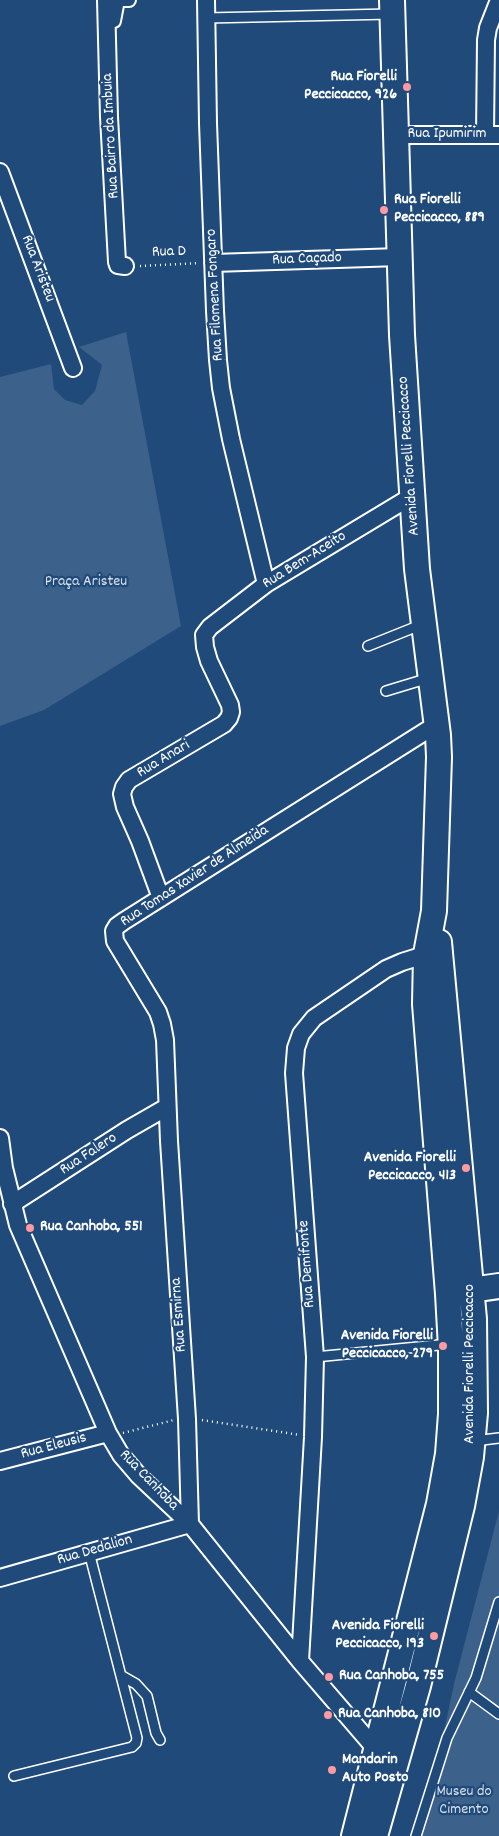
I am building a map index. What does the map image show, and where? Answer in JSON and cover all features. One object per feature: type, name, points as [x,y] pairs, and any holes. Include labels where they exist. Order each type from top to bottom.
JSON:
[{"type":"main road","name":"Avenida Fiorelli Peccicacco","points":[[354,1836],[440,1504],[448,1454],[451,1414],[451,1344],[448,1294],[425,1004],[433,952],[440,757],[417,568],[412,496],[402,335],[392,7]]},
{"type":"main road","name":"Avenida Fiorelli Peccicacco","points":[[375,1836],[418,1686],[462,1506],[475,1413],[474,1319],[433,952]]},
{"type":"main road","points":[[448,1294],[499,1286]]},
{"type":"street","name":"Rua Bairro da Imbuia","points":[[106,0],[117,262],[118,265],[125,266]]},
{"type":"street","points":[[106,22],[114,21],[118,0],[130,0]]},
{"type":"street","name":"Rua Filomena Fongaro","points":[[206,0],[213,263],[222,388],[239,474],[266,584]]},
{"type":"street","points":[[492,135],[486,40],[488,28],[499,0]]},
{"type":"street","name":"Rua Ipumirim","points":[[396,135],[492,135]]},
{"type":"street","name":"Rua Aristeu","points":[[0,172],[73,368]]},
{"type":"street","name":"Rua Caçado","points":[[213,263],[400,257]]},
{"type":"street","name":"Rua Bem-Aceito","points":[[204,635],[210,627],[266,584],[412,496]]},
{"type":"street","name":"Rua Anari","points":[[161,898],[125,807],[122,794],[129,780],[224,724],[229,718],[231,712],[230,705],[209,661],[204,635]]},
{"type":"street","name":"Rua Tomas Xavier de Almeida","points":[[167,1107],[162,1024],[158,1012],[115,941],[114,936],[117,926],[437,724]]},
{"type":"street","name":"Rua Demifonte","points":[[300,1660],[313,1437],[315,1357],[294,1072],[296,1048],[301,1034],[314,1018],[386,969],[433,952]]},
{"type":"street","name":"Rua Falero","points":[[12,1204],[126,1130],[167,1107]]},
{"type":"street","name":"Rua Esmirna","points":[[167,1107],[187,1419],[190,1524]]},
{"type":"street","name":"Rua Canhoba","points":[[0,1138],[12,1204],[30,1255],[109,1435],[121,1455],[131,1468],[190,1524],[300,1660],[394,1769]]},
{"type":"street","name":"Rua Eleusis","points":[[2,1456],[109,1435]]},
{"type":"street","name":"Rua Dedalion","points":[[0,1578],[190,1524]]},
{"type":"lane","points":[[206,18],[392,7]]},
{"type":"lane","points":[[368,646],[424,623]]},
{"type":"lane","points":[[386,691],[431,677]]},
{"type":"lane","points":[[315,1357],[451,1344]]},
{"type":"lane","points":[[472,1441],[499,1438]]},
{"type":"lane","points":[[14,1776],[132,1747],[136,1743],[137,1738],[122,1676],[89,1552]]},
{"type":"lane","points":[[416,1836],[447,1738],[476,1678],[499,1602]]},
{"type":"lane","points":[[122,1676],[136,1684],[147,1696],[156,1733],[160,1740]]},
{"type":"lane","points":[[469,1692],[499,1714]]},
{"type":"path","name":"Rua D","points":[[125,266],[213,263]]},
{"type":"path","points":[[109,1435],[181,1418],[199,1419],[313,1437]]},
{"type":"green space","name":"Praça Aristeu","points":[[126,332],[181,626],[44,710],[0,726],[0,377],[51,364],[54,389],[65,400],[82,405],[95,391],[102,365],[79,347]]},
{"type":"green space","name":"Museu do Cimento","points":[[499,1511],[499,1836],[422,1836],[454,1684]]},
{"type":"place","name":"Rua Fiorelli Peccicacco, 926","points":[[407,87]]},
{"type":"place","name":"Rua Fiorelli Peccicacco, 889","points":[[384,210]]},
{"type":"place","name":"Avenida Fiorelli Peccicacco, 413","points":[[466,1168]]},
{"type":"place","name":"Rua Canhoba, 551","points":[[30,1228]]},
{"type":"place","name":"Avenida Fiorelli Peccicacco, 279","points":[[443,1346]]},
{"type":"place","name":"Avenida Fiorelli Peccicacco, 193","points":[[434,1636]]},
{"type":"place","name":"Rua Canhoba, 755","points":[[329,1677]]},
{"type":"place","name":"Rua Canhoba, 810","points":[[328,1715]]},
{"type":"place","name":"Mandarin Auto Posto","points":[[332,1770]]}]
